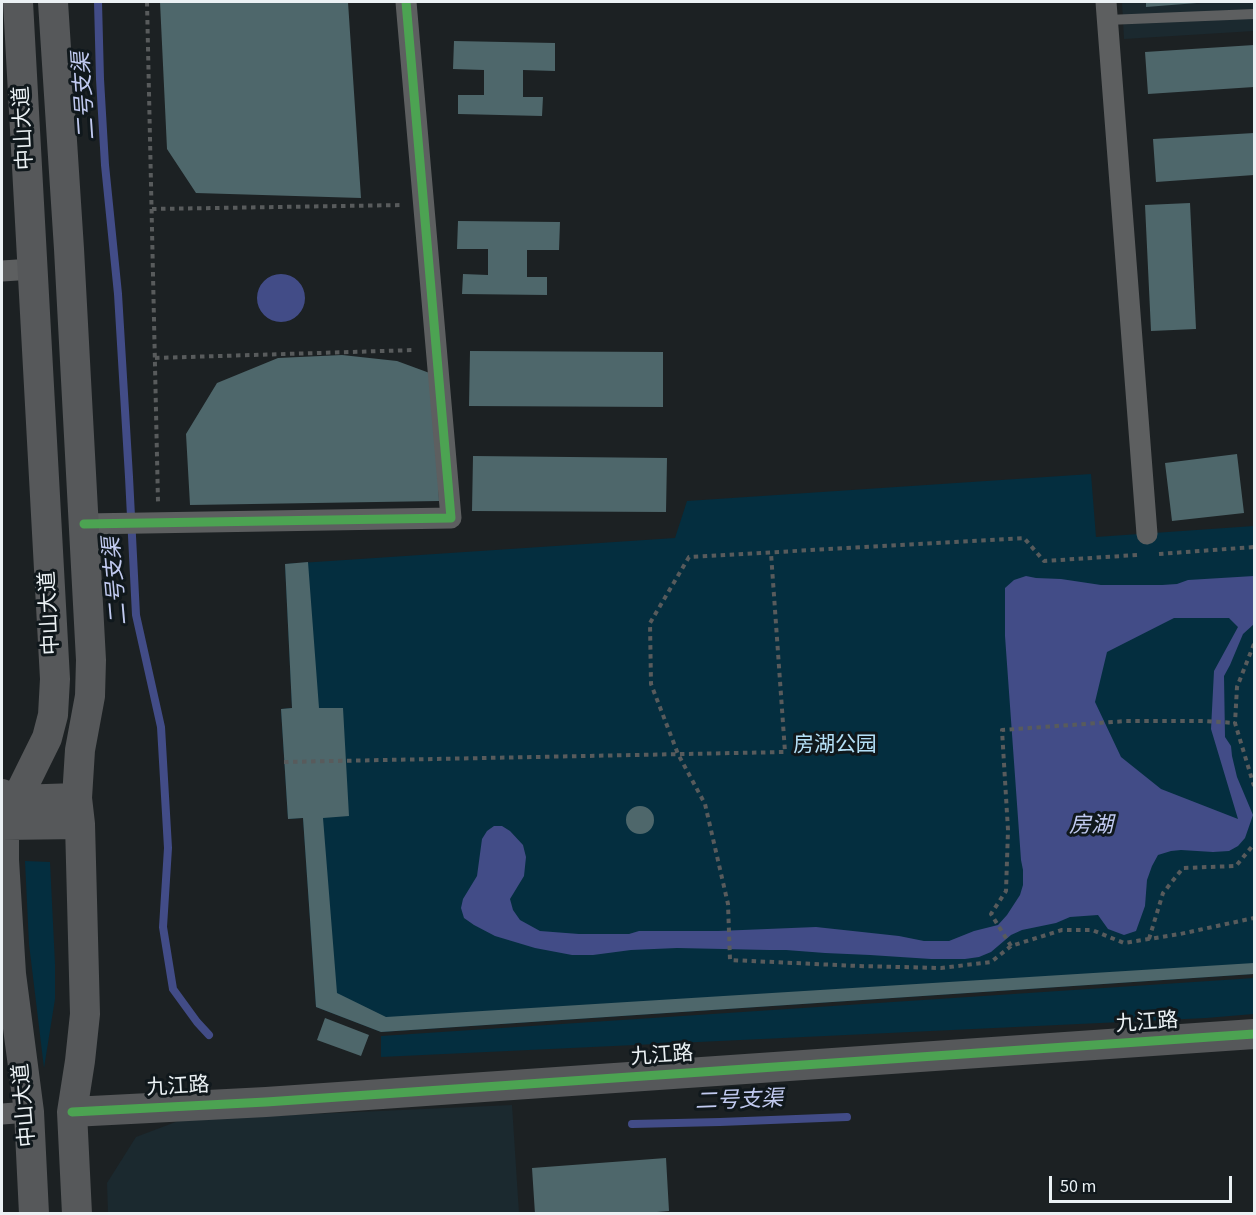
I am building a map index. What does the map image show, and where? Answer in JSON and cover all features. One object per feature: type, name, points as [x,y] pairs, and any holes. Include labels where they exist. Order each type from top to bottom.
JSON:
[{"type":"main road","name":"中山大道","points":[[53,2],[70,261],[91,660],[90,696],[80,750],[78,811],[85,1014],[72,1112],[77,1214]]},
{"type":"main road","name":"中山大道","points":[[15,3],[33,269],[55,679],[53,715],[47,738],[6,811],[4,860],[11,974],[15,1113],[34,1214]]},
{"type":"main road","points":[[6,811],[78,811]]},
{"type":"main road","name":"九江路","points":[[72,1112],[266,1102],[1254,1034]]},
{"type":"street","points":[[84,524],[451,518],[406,2]]},
{"type":"street","points":[[1107,11],[1147,534]]},
{"type":"street","points":[[2,271],[33,269]]},
{"type":"lane","points":[[1107,11],[1254,14]]},
{"type":"path","points":[[141,523],[155,358],[147,2]]},
{"type":"path","points":[[152,209],[424,205]]},
{"type":"path","points":[[155,358],[436,350]]},
{"type":"path","points":[[1254,547],[1044,561],[1024,538],[689,558],[650,623],[651,684],[678,754],[705,804],[728,904],[730,960],[941,968],[991,962],[1011,946],[1062,930],[1092,930],[1125,943],[1254,918]]},
{"type":"path","points":[[284,762],[785,752],[771,553]]},
{"type":"path","points":[[1254,644],[1237,687],[1235,723],[1254,786]]},
{"type":"path","points":[[1011,946],[991,914],[1006,891],[1008,830],[1002,730],[1114,722],[1235,723]]},
{"type":"path","points":[[1149,939],[1163,893],[1184,868],[1236,866],[1254,844]]},
{"type":"shaded area","points":[[1122,2],[1254,2],[1254,31],[1124,39]]},
{"type":"shaded area","points":[[512,1105],[519,1213],[108,1213],[107,1183],[136,1137],[181,1120]]},
{"type":"green space","name":"房湖公园","points":[[1091,474],[1096,537],[1254,526],[1254,974],[381,1032],[316,1007],[303,818],[288,819],[281,709],[292,708],[285,564],[675,538],[687,501]]},
{"type":"green space","points":[[25,861],[50,862],[55,999],[44,1068],[29,944]]},
{"type":"green space","points":[[1254,978],[1254,1014],[381,1057],[381,1036]]},
{"type":"water","points":[[276,274],[286,274],[301,284],[305,298],[304,307],[295,318],[286,322],[276,322],[261,312],[257,303],[257,293],[267,278]]},
{"type":"water","name":"房湖","points":[[1026,576],[1101,585],[1162,585],[1177,584],[1188,580],[1254,576],[1254,624],[1243,634],[1224,676],[1225,737],[1231,746],[1237,777],[1253,815],[1245,838],[1229,851],[1181,850],[1158,855],[1147,880],[1145,906],[1136,931],[1124,935],[1108,929],[1098,915],[1070,917],[1056,923],[1022,930],[1011,935],[991,952],[965,959],[786,950],[677,948],[572,955],[535,948],[495,936],[464,918],[461,908],[463,899],[477,876],[482,839],[494,826],[502,826],[523,845],[526,857],[524,876],[510,899],[513,910],[520,920],[540,931],[629,934],[639,931],[816,927],[924,941],[949,941],[998,925],[1020,895],[1023,885],[1005,636],[1005,588],[1014,580]],"holes":[[[1174,618],[1229,618],[1238,627],[1214,671],[1211,729],[1238,819],[1161,789],[1121,757],[1095,702],[1107,652]]]},
{"type":"building","points":[[160,2],[348,2],[361,198],[196,193],[167,149]]},
{"type":"building","points":[[1146,2],[1197,2],[1197,3],[1146,7]]},
{"type":"building","points":[[454,41],[555,43],[555,71],[523,70],[523,97],[543,97],[542,116],[458,114],[458,95],[484,95],[484,70],[453,69]]},
{"type":"building","points":[[1254,45],[1254,87],[1148,94],[1145,52]]},
{"type":"building","points":[[1254,133],[1254,175],[1156,182],[1153,139]]},
{"type":"building","points":[[1190,203],[1196,329],[1151,331],[1145,205]]},
{"type":"building","points":[[458,221],[560,222],[559,250],[527,250],[527,277],[547,277],[547,295],[462,294],[463,274],[488,275],[488,249],[457,249]]},
{"type":"building","points":[[470,351],[663,352],[663,407],[469,406]]},
{"type":"building","points":[[342,355],[397,361],[435,375],[439,501],[190,505],[186,434],[217,383],[278,358]]},
{"type":"building","points":[[1237,454],[1244,513],[1172,521],[1165,463]]},
{"type":"building","points":[[473,456],[667,458],[666,512],[472,511]]},
{"type":"building","points":[[308,562],[319,708],[343,708],[349,816],[323,818],[337,993],[386,1017],[1254,963],[1254,974],[381,1032],[316,1007],[303,818],[288,819],[281,709],[292,708],[285,564]]},
{"type":"building","points":[[640,806],[650,810],[654,820],[650,830],[640,834],[630,830],[626,820],[630,810]]},
{"type":"building","points":[[325,1018],[369,1035],[361,1056],[317,1040]]},
{"type":"building","points":[[666,1158],[669,1211],[633,1214],[535,1214],[532,1168]]},
{"type":"waterway","name":"二号支渠","points":[[98,2],[105,165],[118,294],[136,615],[161,727],[168,848],[163,927],[173,989],[209,1035]]},
{"type":"waterway","name":"二号支渠","points":[[632,1124],[847,1117]]},
{"type":"cycle path","points":[[84,524],[451,518],[406,2]]},
{"type":"cycle path","points":[[72,1112],[266,1102],[1254,1034]]}]
